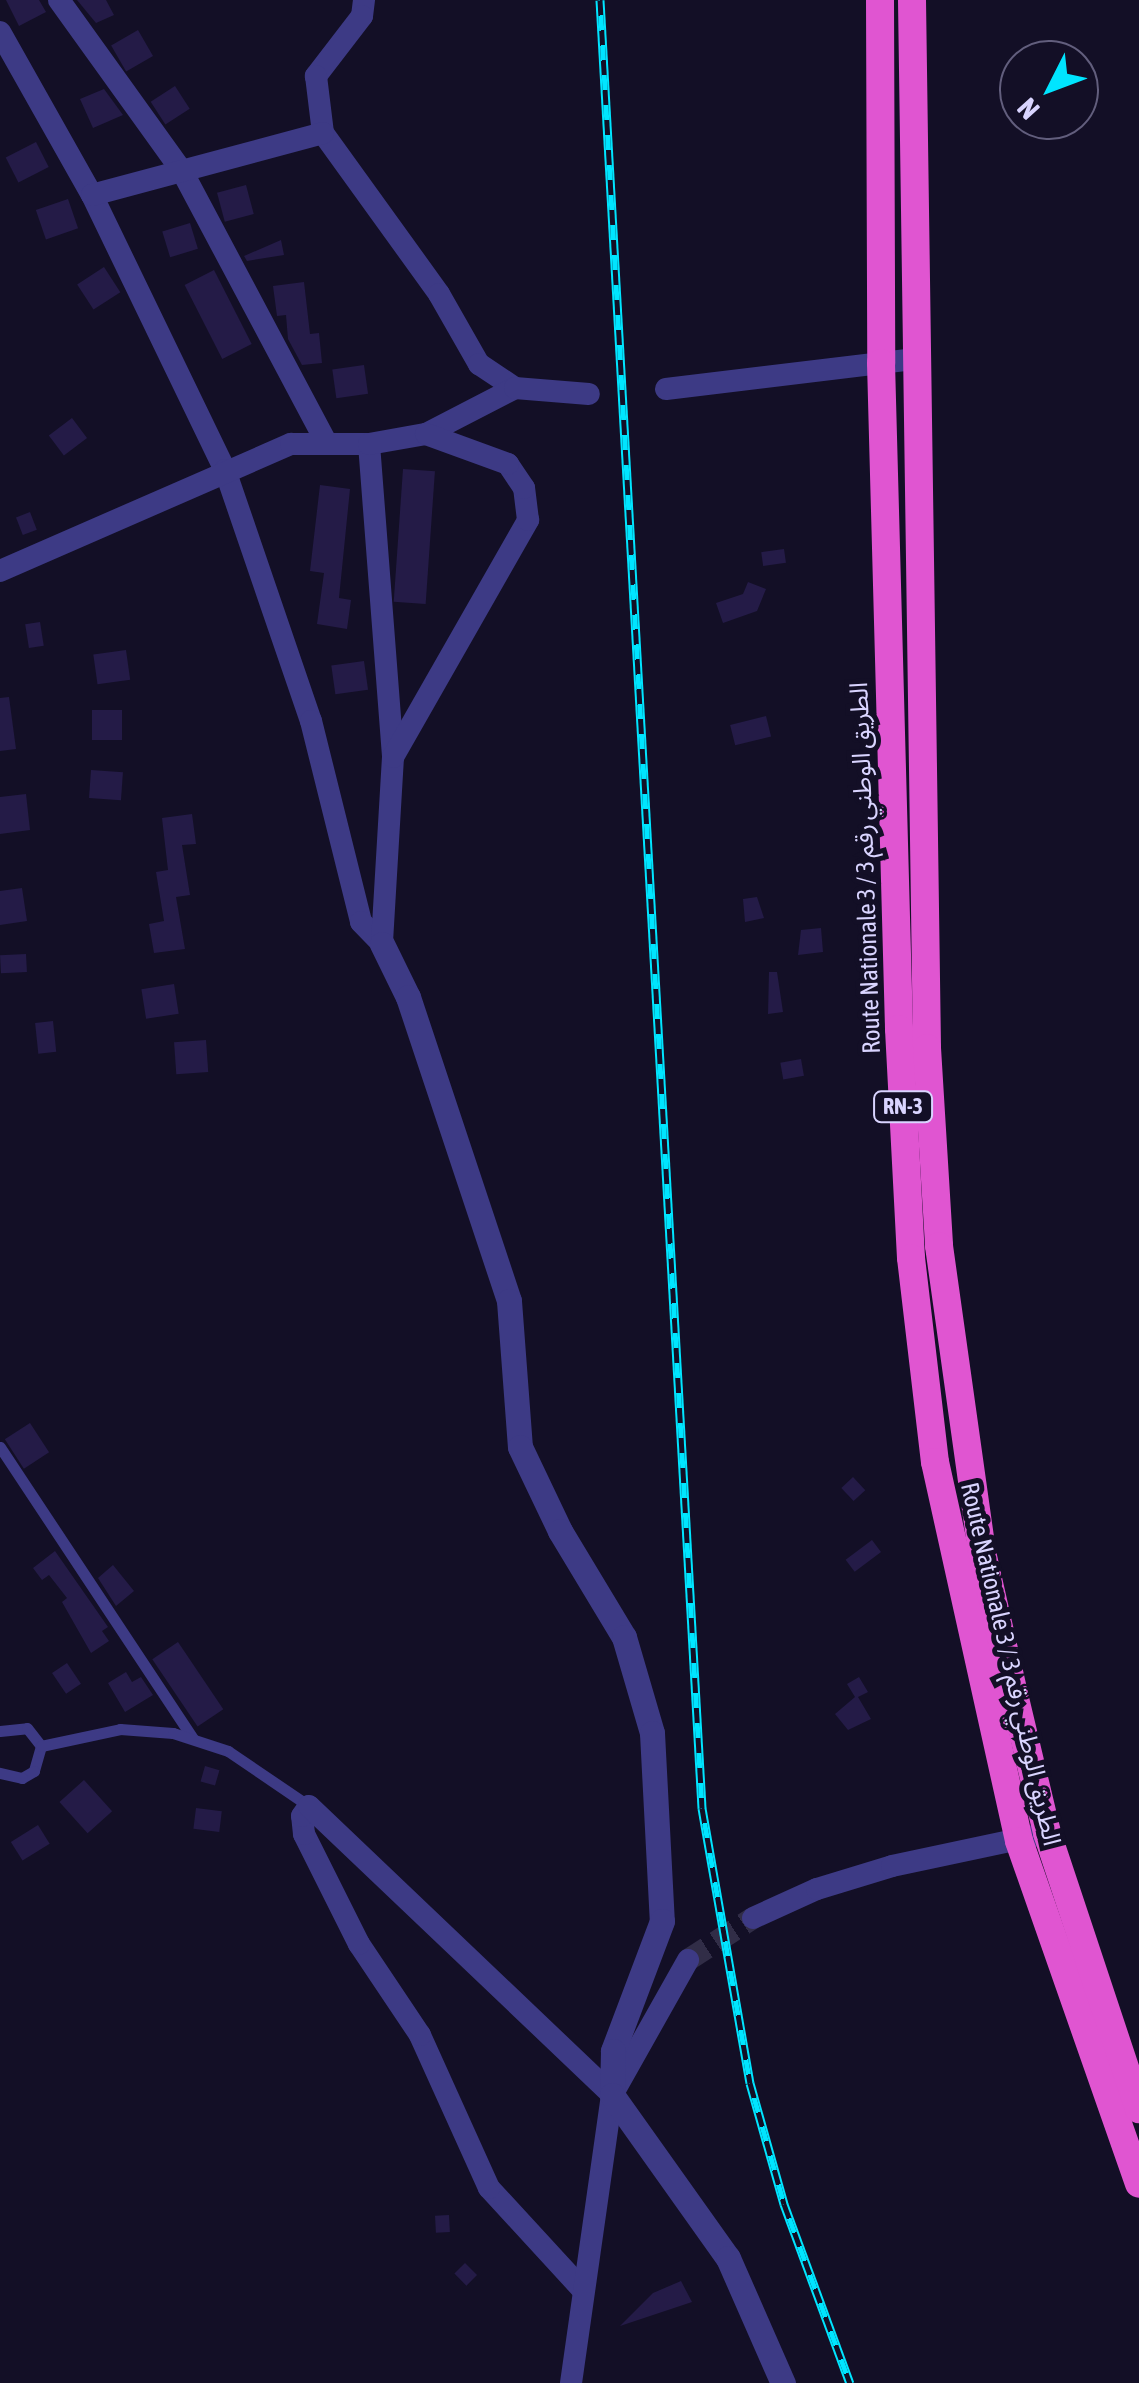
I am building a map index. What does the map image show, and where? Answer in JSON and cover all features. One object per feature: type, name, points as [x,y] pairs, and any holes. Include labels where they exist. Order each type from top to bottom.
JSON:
[{"type":"highway","name":"Route Nationale 3 / الطريق الوطني رقم 3","points":[[880,0],[881,363],[911,1258],[935,1462],[1018,1841],[1139,2184]]},
{"type":"highway","name":"Route Nationale 3 / الطريق الوطني رقم 3","points":[[912,0],[913,360],[927,1048],[939,1246],[982,1552],[1047,1833],[1139,2109]]},
{"type":"street","points":[[59,0],[182,172],[326,442]]},
{"type":"street","points":[[364,0],[362,16],[316,76],[323,133],[439,294],[479,364],[515,388],[588,394]]},
{"type":"street","points":[[0,32],[92,194],[224,470],[312,720],[361,922],[382,944],[408,997],[509,1301],[520,1448],[560,1531],[624,1637],[652,1733],[662,1921],[613,2051],[612,2095],[580,2288],[570,2383]]},
{"type":"street","points":[[92,194],[323,133]]},
{"type":"street","points":[[666,390],[913,360]]},
{"type":"street","points":[[0,572],[290,444],[368,444],[426,434],[515,388]]},
{"type":"street","points":[[393,757],[528,520],[524,488],[508,464],[426,434]]},
{"type":"street","points":[[368,444],[393,757],[382,944]]},
{"type":"street","points":[[580,2288],[488,2188],[420,2035],[359,1944],[304,1834],[302,1816],[309,1806],[612,2095],[728,2258],[783,2383]]},
{"type":"street","points":[[753,1918],[873,1872],[1047,1833]]},
{"type":"street","points":[[612,2095],[688,1960]]},
{"type":"lane","points":[[0,1448],[193,1739]]},
{"type":"lane","points":[[1,1727],[27,1728],[41,1746]]},
{"type":"lane","points":[[41,1746],[120,1730],[193,1739],[228,1751],[309,1806]]},
{"type":"lane","points":[[0,1772],[22,1778],[34,1771],[41,1746]]},
{"type":"building","points":[[6,0],[39,0],[46,12],[19,26]]},
{"type":"building","points":[[77,0],[106,0],[114,15],[96,23]]},
{"type":"building","points":[[138,30],[153,56],[126,71],[111,46]]},
{"type":"building","points":[[175,86],[190,109],[165,124],[151,102]]},
{"type":"building","points":[[104,89],[123,115],[93,128],[80,99]]},
{"type":"building","points":[[36,142],[49,167],[18,182],[6,157]]},
{"type":"building","points":[[246,185],[254,214],[225,222],[217,193]]},
{"type":"building","points":[[68,199],[78,228],[46,239],[36,210]]},
{"type":"building","points":[[190,223],[198,249],[170,257],[162,231]]},
{"type":"building","points":[[281,240],[284,255],[247,261],[244,256]]},
{"type":"building","points":[[104,267],[120,292],[94,310],[77,284]]},
{"type":"building","points":[[214,270],[252,344],[222,359],[185,285]]},
{"type":"building","points":[[304,282],[310,334],[319,333],[322,363],[302,365],[288,339],[286,315],[277,316],[273,286]]},
{"type":"building","points":[[364,365],[368,394],[336,398],[332,369]]},
{"type":"building","points":[[72,418],[87,438],[64,455],[49,435]]},
{"type":"building","points":[[403,469],[435,471],[426,604],[394,602]]},
{"type":"building","points":[[320,485],[350,489],[339,598],[351,600],[347,629],[317,624],[324,573],[310,571]]},
{"type":"building","points":[[30,512],[37,530],[23,535],[16,517]]},
{"type":"building","points":[[784,549],[786,563],[763,566],[761,552]]},
{"type":"building","points":[[748,582],[766,589],[757,611],[723,623],[716,603],[743,594]]},
{"type":"building","points":[[40,622],[44,646],[29,648],[25,624]]},
{"type":"building","points":[[126,650],[130,680],[97,684],[93,655]]},
{"type":"building","points":[[364,661],[368,690],[335,694],[331,666]]},
{"type":"building","points":[[9,697],[16,749],[0,751],[0,698]]},
{"type":"building","points":[[92,710],[122,710],[122,740],[92,740]]},
{"type":"building","points":[[766,716],[771,736],[735,745],[730,725]]},
{"type":"building","points":[[91,770],[123,772],[121,800],[89,798]]},
{"type":"building","points":[[26,794],[30,830],[0,834],[0,797]]},
{"type":"building","points":[[192,814],[196,844],[182,845],[190,895],[176,897],[185,949],[154,953],[149,924],[164,921],[156,872],[168,870],[162,818]]},
{"type":"building","points":[[22,888],[27,921],[0,925],[0,891]]},
{"type":"building","points":[[757,897],[764,918],[745,922],[743,899]]},
{"type":"building","points":[[821,928],[823,952],[798,955],[801,930]]},
{"type":"building","points":[[26,954],[27,972],[1,973],[0,955]]},
{"type":"building","points":[[769,972],[777,972],[783,1012],[768,1014]]},
{"type":"building","points":[[174,984],[179,1014],[146,1019],[141,989]]},
{"type":"building","points":[[53,1021],[56,1052],[38,1054],[35,1023]]},
{"type":"building","points":[[206,1040],[208,1072],[176,1074],[174,1042]]},
{"type":"building","points":[[801,1059],[804,1076],[783,1079],[780,1063]]},
{"type":"building","points":[[30,1423],[49,1452],[24,1469],[5,1439]]},
{"type":"building","points":[[853,1477],[865,1490],[854,1501],[841,1488]]},
{"type":"building","points":[[872,1540],[881,1552],[855,1572],[846,1560]]},
{"type":"building","points":[[55,1551],[108,1627],[102,1631],[109,1641],[91,1653],[62,1602],[67,1598],[49,1575],[42,1580],[33,1568]]},
{"type":"building","points":[[113,1565],[134,1591],[116,1606],[98,1578]]},
{"type":"building","points":[[178,1642],[223,1709],[198,1726],[152,1659]]},
{"type":"building","points":[[67,1663],[81,1684],[66,1694],[52,1673]]},
{"type":"building","points":[[126,1672],[132,1682],[141,1677],[153,1695],[125,1712],[108,1683]]},
{"type":"building","points":[[859,1677],[868,1692],[858,1697],[871,1719],[848,1730],[835,1714],[855,1697],[847,1684]]},
{"type":"building","points":[[205,1766],[219,1770],[215,1786],[201,1781]]},
{"type":"building","points":[[84,1780],[112,1811],[88,1833],[59,1802]]},
{"type":"building","points":[[196,1808],[222,1811],[219,1832],[193,1829]]},
{"type":"building","points":[[38,1825],[50,1844],[23,1861],[11,1842]]},
{"type":"building","points":[[449,2215],[450,2232],[436,2233],[435,2216]]},
{"type":"building","points":[[465,2263],[477,2275],[466,2286],[454,2274]]},
{"type":"building","points":[[681,2281],[692,2302],[620,2326],[653,2293]]},
{"type":"tunnel","points":[[688,1960],[753,1918]]},
{"type":"railway","points":[[600,0],[702,1808],[750,2083],[784,2204],[850,2383]]}]
